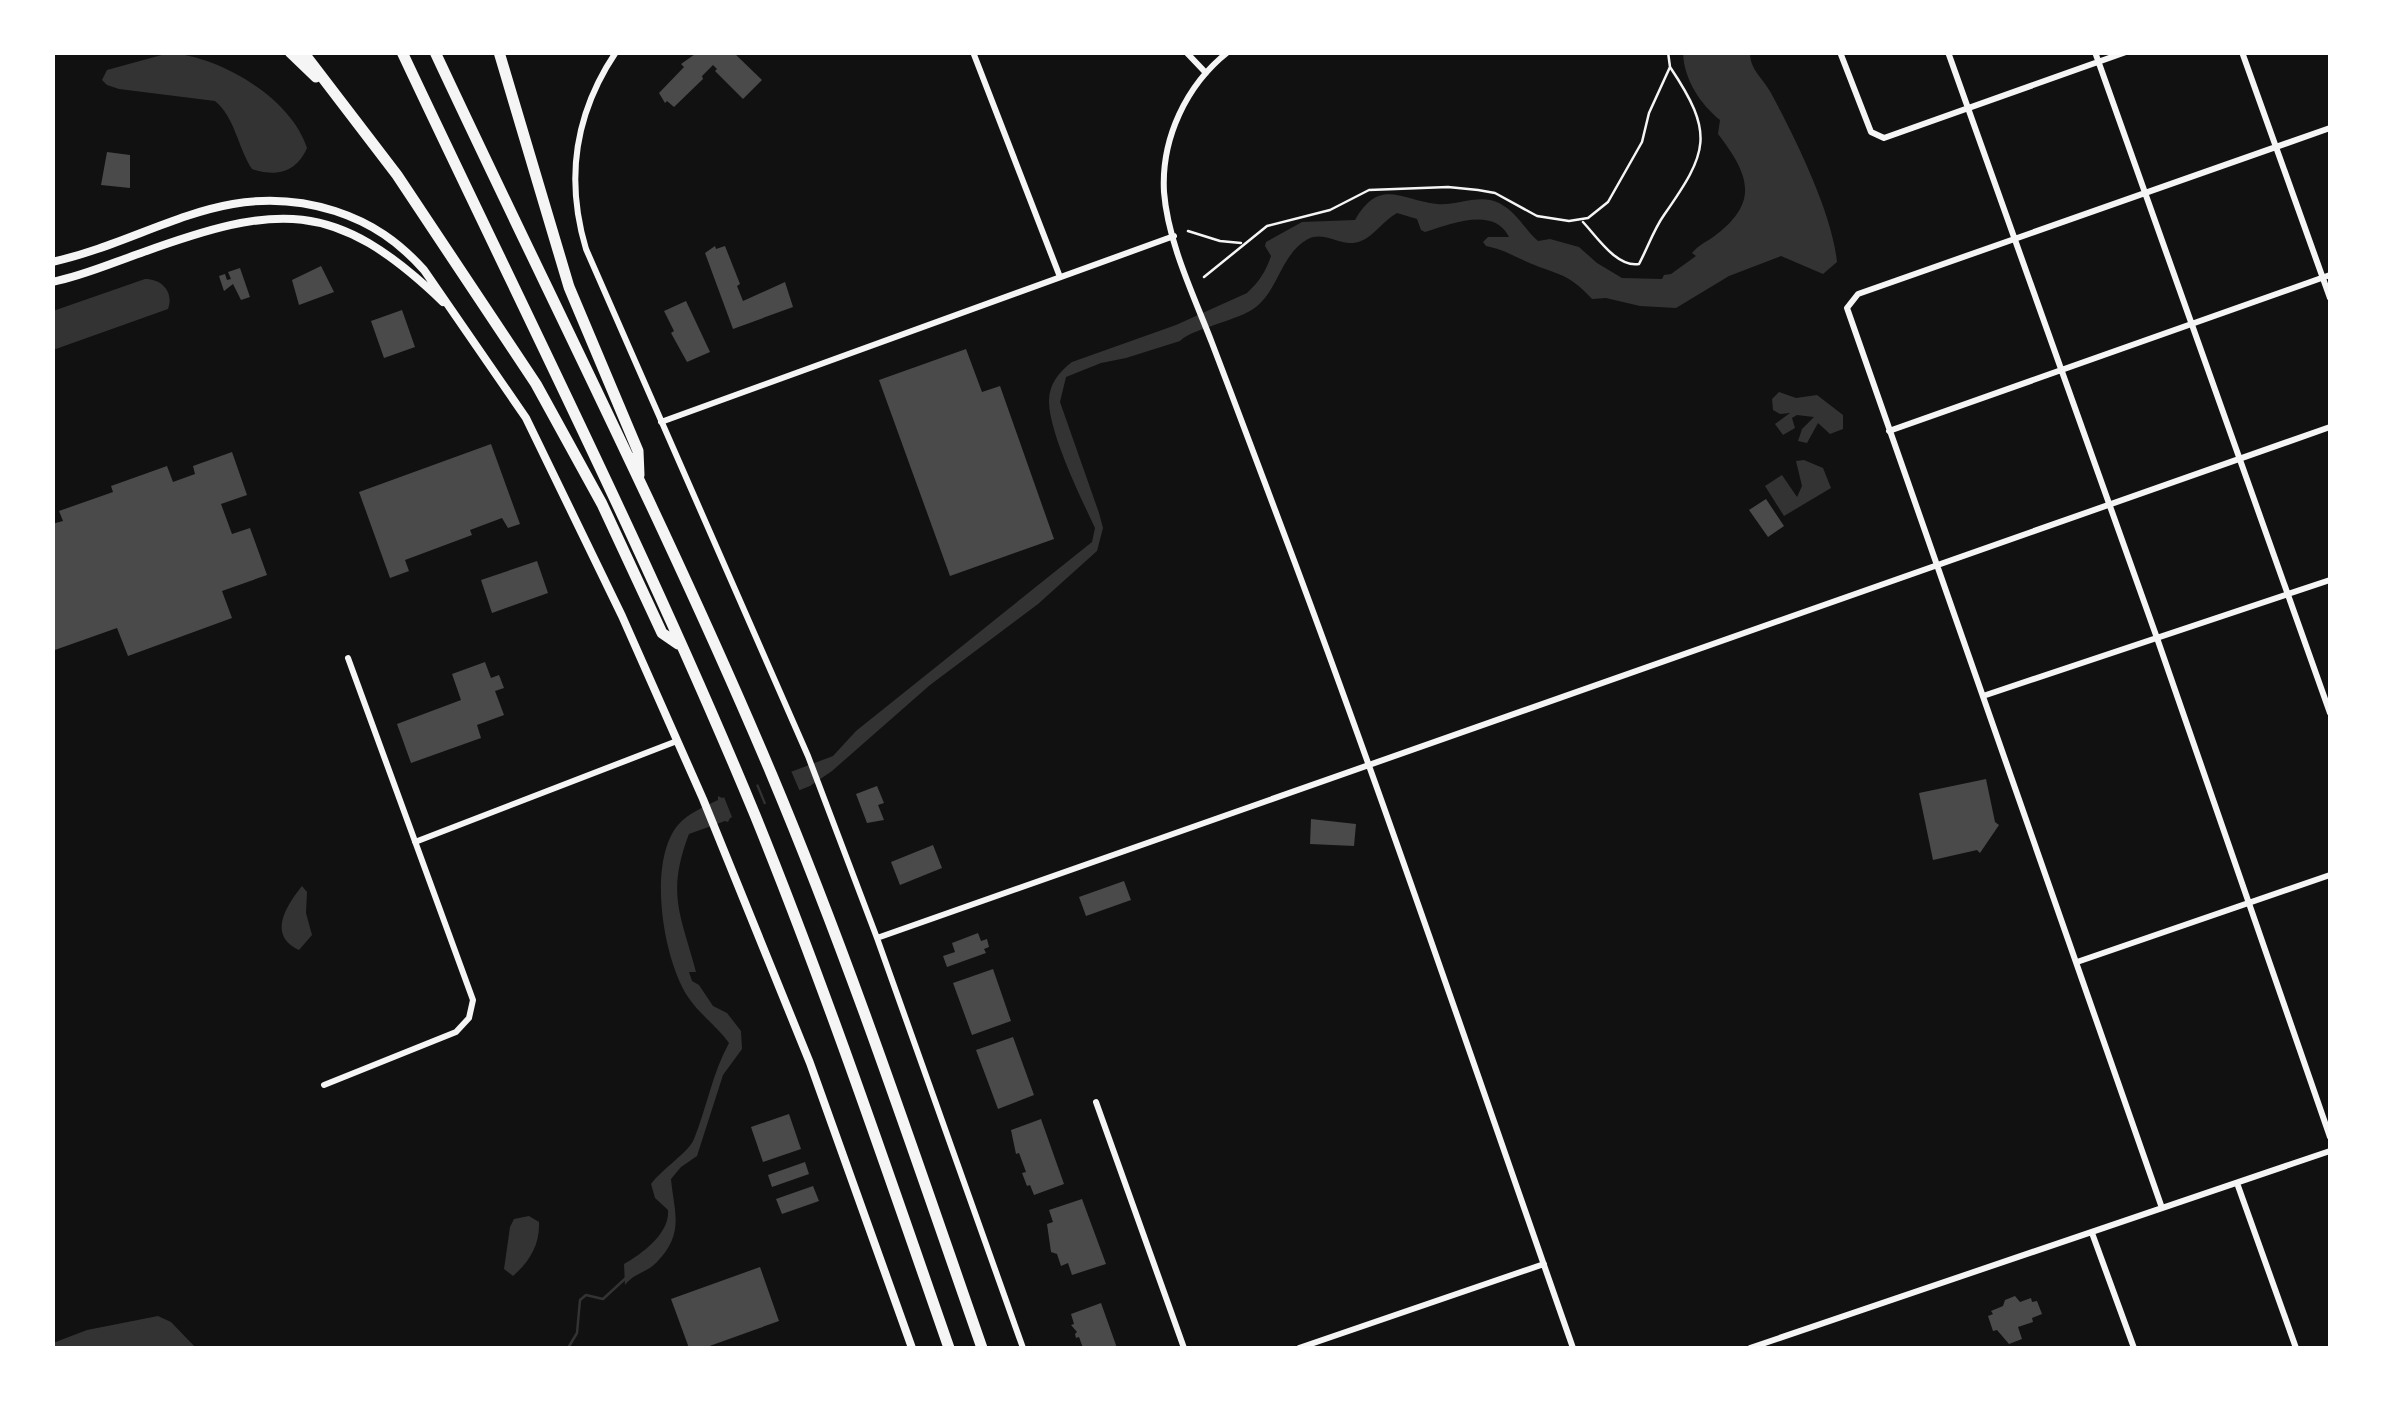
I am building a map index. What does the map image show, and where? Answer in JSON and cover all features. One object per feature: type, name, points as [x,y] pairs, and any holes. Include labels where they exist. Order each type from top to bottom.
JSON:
[{"type":"highway","points":[[290,52],[331,90]]},
{"type":"highway","points":[[303,52],[415,200],[536,384],[602,504],[662,633],[682,646]]},
{"type":"highway","points":[[402,52],[682,646],[741,784],[831,1013],[949,1348]]},
{"type":"highway","points":[[435,52],[639,479],[783,802],[861,1003],[982,1348]]},
{"type":"highway","points":[[499,52],[569,287],[638,451],[639,479]]},
{"type":"street","points":[[616,52],[585,113],[575,158],[574,192],[591,264],[808,756],[1023,1348]]},
{"type":"street","points":[[973,52],[1060,278]]},
{"type":"street","points":[[1186,52],[1206,73]]},
{"type":"street","points":[[1228,52],[1206,73],[1178,115],[1168,148],[1164,189],[1174,236],[1368,766],[1573,1348]]},
{"type":"street","points":[[1840,52],[1875,136],[1884,138],[2126,52]]},
{"type":"street","points":[[1948,52],[2330,1137]]},
{"type":"street","points":[[2096,52],[2330,712]]},
{"type":"street","points":[[2242,52],[2327,277],[2330,298]]},
{"type":"street","points":[[2162,1208],[1848,314],[1849,303],[1858,294],[2330,128]]},
{"type":"street","points":[[52,262],[220,205],[251,200],[300,202],[348,215],[387,235],[424,270],[506,385],[541,446],[677,741],[810,1063],[912,1348]]},
{"type":"street","points":[[52,282],[222,225],[279,218],[316,223],[369,242],[397,260],[454,312]]},
{"type":"street","points":[[662,422],[1174,236]]},
{"type":"street","points":[[1889,431],[2327,277]]},
{"type":"street","points":[[877,938],[2330,427]]},
{"type":"street","points":[[1983,696],[2330,580]]},
{"type":"street","points":[[324,1085],[450,1035],[469,1018],[472,990],[348,658]]},
{"type":"street","points":[[415,842],[677,741]]},
{"type":"street","points":[[2077,962],[2330,875]]},
{"type":"street","points":[[1096,1102],[1184,1348]]},
{"type":"street","points":[[1750,1348],[2330,1151]]},
{"type":"street","points":[[2237,1183],[2296,1348]]},
{"type":"street","points":[[2092,1233],[2134,1348]]},
{"type":"street","points":[[1300,1348],[1544,1264]]},
{"type":"path","points":[[1582,220],[1624,264],[1639,264],[1698,160],[1702,127],[1687,92],[1670,67],[1668,52]]},
{"type":"path","points":[[1204,277],[1266,226],[1330,210],[1369,190],[1478,190],[1495,194],[1537,216],[1582,220],[1596,214],[1608,202],[1633,160],[1670,67]]},
{"type":"path","points":[[1188,231],[1242,244]]},
{"type":"shaded area","points":[[169,53],[231,71],[270,97],[286,112],[307,148],[297,163],[277,172],[252,169],[227,115],[215,101],[119,89],[102,80],[107,70]]},
{"type":"shaded area","points":[[1683,53],[1750,53],[1801,153],[1828,221],[1837,262],[1823,274],[1781,256],[1729,276],[1676,308],[1640,306],[1606,298],[1592,299],[1567,278],[1486,246],[1483,242],[1488,237],[1509,237],[1493,222],[1471,220],[1425,232],[1417,219],[1397,213],[1361,241],[1308,239],[1291,255],[1260,304],[1243,315],[1180,341],[1066,377],[1060,402],[1103,528],[1097,551],[1038,604],[930,685],[832,771],[810,786],[728,822],[689,834],[677,889],[696,972],[689,972],[713,1006],[727,1013],[741,1031],[742,1049],[723,1075],[697,1156],[671,1179],[676,1222],[671,1241],[657,1262],[625,1285],[624,1264],[654,1242],[665,1227],[668,1210],[655,1198],[651,1184],[694,1139],[729,1043],[688,997],[672,959],[661,886],[669,841],[682,821],[718,800],[718,796],[722,798],[833,756],[856,731],[1092,542],[1095,528],[1050,414],[1049,395],[1059,374],[1072,362],[1176,325],[1247,293],[1271,256],[1266,242],[1302,222],[1355,220],[1364,207],[1382,195],[1437,204],[1491,200],[1511,211],[1538,241],[1550,239],[1579,247],[1622,278],[1662,279],[1696,256],[1692,253],[1695,250],[1731,222],[1744,197],[1742,173],[1718,134],[1720,120],[1694,90]]},
{"type":"shaded area","points":[[145,279],[166,288],[168,309],[53,350],[53,311]]},
{"type":"shaded area","points":[[1779,392],[1796,398],[1817,395],[1843,415],[1843,429],[1830,434],[1818,423],[1807,443],[1798,441],[1802,429],[1814,417],[1797,415],[1792,418],[1795,428],[1783,435],[1775,424],[1790,413],[1773,410],[1772,399]]},
{"type":"shaded area","points":[[1796,461],[1823,468],[1831,488],[1784,516],[1765,486],[1782,475],[1797,497],[1802,486]]},
{"type":"shaded area","points":[[302,886],[307,892],[306,913],[312,935],[299,950],[284,936],[282,920]]},
{"type":"shaded area","points":[[529,1216],[539,1222],[538,1238],[529,1259],[513,1276],[504,1269],[510,1227],[514,1219]]},
{"type":"shaded area","points":[[158,1316],[171,1322],[196,1348],[53,1348],[53,1343],[87,1330]]},
{"type":"pier","points":[[789,766],[801,794],[768,808],[756,779]]},
{"type":"pier","points":[[754,780],[766,809],[734,822],[722,792]]},
{"type":"building","points":[[698,52],[733,52],[762,80],[743,99],[713,65],[674,107],[665,103],[659,93],[684,67],[681,64]]},
{"type":"building","points":[[107,152],[130,155],[130,188],[101,185]]},
{"type":"building","points":[[715,246],[725,246],[743,301],[785,282],[793,307],[733,329],[705,253]]},
{"type":"building","points":[[321,266],[334,292],[299,305],[292,280]]},
{"type":"building","points":[[240,268],[250,297],[241,300],[233,284],[224,291],[219,276],[225,274],[227,280],[231,279],[228,272]]},
{"type":"building","points":[[686,301],[710,352],[687,362],[664,311]]},
{"type":"building","points":[[402,310],[415,347],[384,358],[371,321]]},
{"type":"building","points":[[966,349],[982,392],[1000,386],[1054,539],[950,576],[879,380]]},
{"type":"building","points":[[491,444],[520,524],[508,528],[502,518],[470,530],[472,535],[405,560],[409,571],[390,578],[359,492]]},
{"type":"building","points":[[232,452],[247,495],[221,504],[232,534],[250,528],[267,575],[222,591],[232,618],[128,656],[117,628],[52,651],[52,524],[63,521],[59,511],[113,492],[111,486],[167,466],[173,482],[195,474],[193,466]]},
{"type":"building","points":[[1766,499],[1784,526],[1768,537],[1749,510]]},
{"type":"building","points":[[537,561],[548,593],[492,613],[481,580]]},
{"type":"building","points":[[485,662],[491,678],[499,675],[504,688],[495,691],[504,715],[477,725],[481,738],[411,763],[397,724],[461,700],[452,674]]},
{"type":"building","points":[[1986,779],[1995,822],[1999,825],[1980,853],[1977,850],[1933,860],[1919,793]]},
{"type":"building","points":[[877,786],[884,803],[878,805],[884,820],[867,823],[856,794]]},
{"type":"building","points":[[1311,819],[1356,824],[1354,846],[1310,844]]},
{"type":"building","points":[[933,845],[942,868],[900,885],[891,862]]},
{"type":"building","points":[[1124,881],[1131,900],[1086,916],[1079,897]]},
{"type":"building","points":[[978,933],[981,941],[987,939],[986,953],[947,967],[943,956],[955,952],[952,943]]},
{"type":"building","points":[[993,969],[1011,1021],[972,1035],[953,983]]},
{"type":"building","points":[[1013,1037],[1034,1095],[998,1109],[976,1050]]},
{"type":"building","points":[[789,1114],[801,1149],[763,1162],[751,1127]]},
{"type":"building","points":[[1041,1119],[1064,1184],[1034,1195],[1022,1173],[1026,1172],[1019,1153],[1016,1154],[1011,1130]]},
{"type":"building","points":[[805,1162],[809,1174],[772,1187],[768,1175]]},
{"type":"building","points":[[813,1186],[819,1201],[782,1214],[776,1199]]},
{"type":"building","points":[[1082,1199],[1106,1264],[1072,1275],[1068,1263],[1061,1266],[1057,1254],[1051,1252],[1047,1224],[1053,1222],[1049,1210]]},
{"type":"building","points":[[760,1267],[779,1321],[704,1348],[689,1348],[671,1299]]},
{"type":"building","points":[[2015,1296],[2020,1302],[2031,1298],[2032,1302],[2037,1301],[2042,1314],[2018,1327],[2022,1339],[2009,1344],[1997,1330],[1993,1331],[1988,1316]]},
{"type":"building","points":[[1101,1303],[1117,1348],[1083,1348],[1071,1325],[1071,1314]]},
{"type":"waterway","points":[[568,1348],[577,1333],[580,1300],[586,1295],[603,1299],[627,1277]]}]
